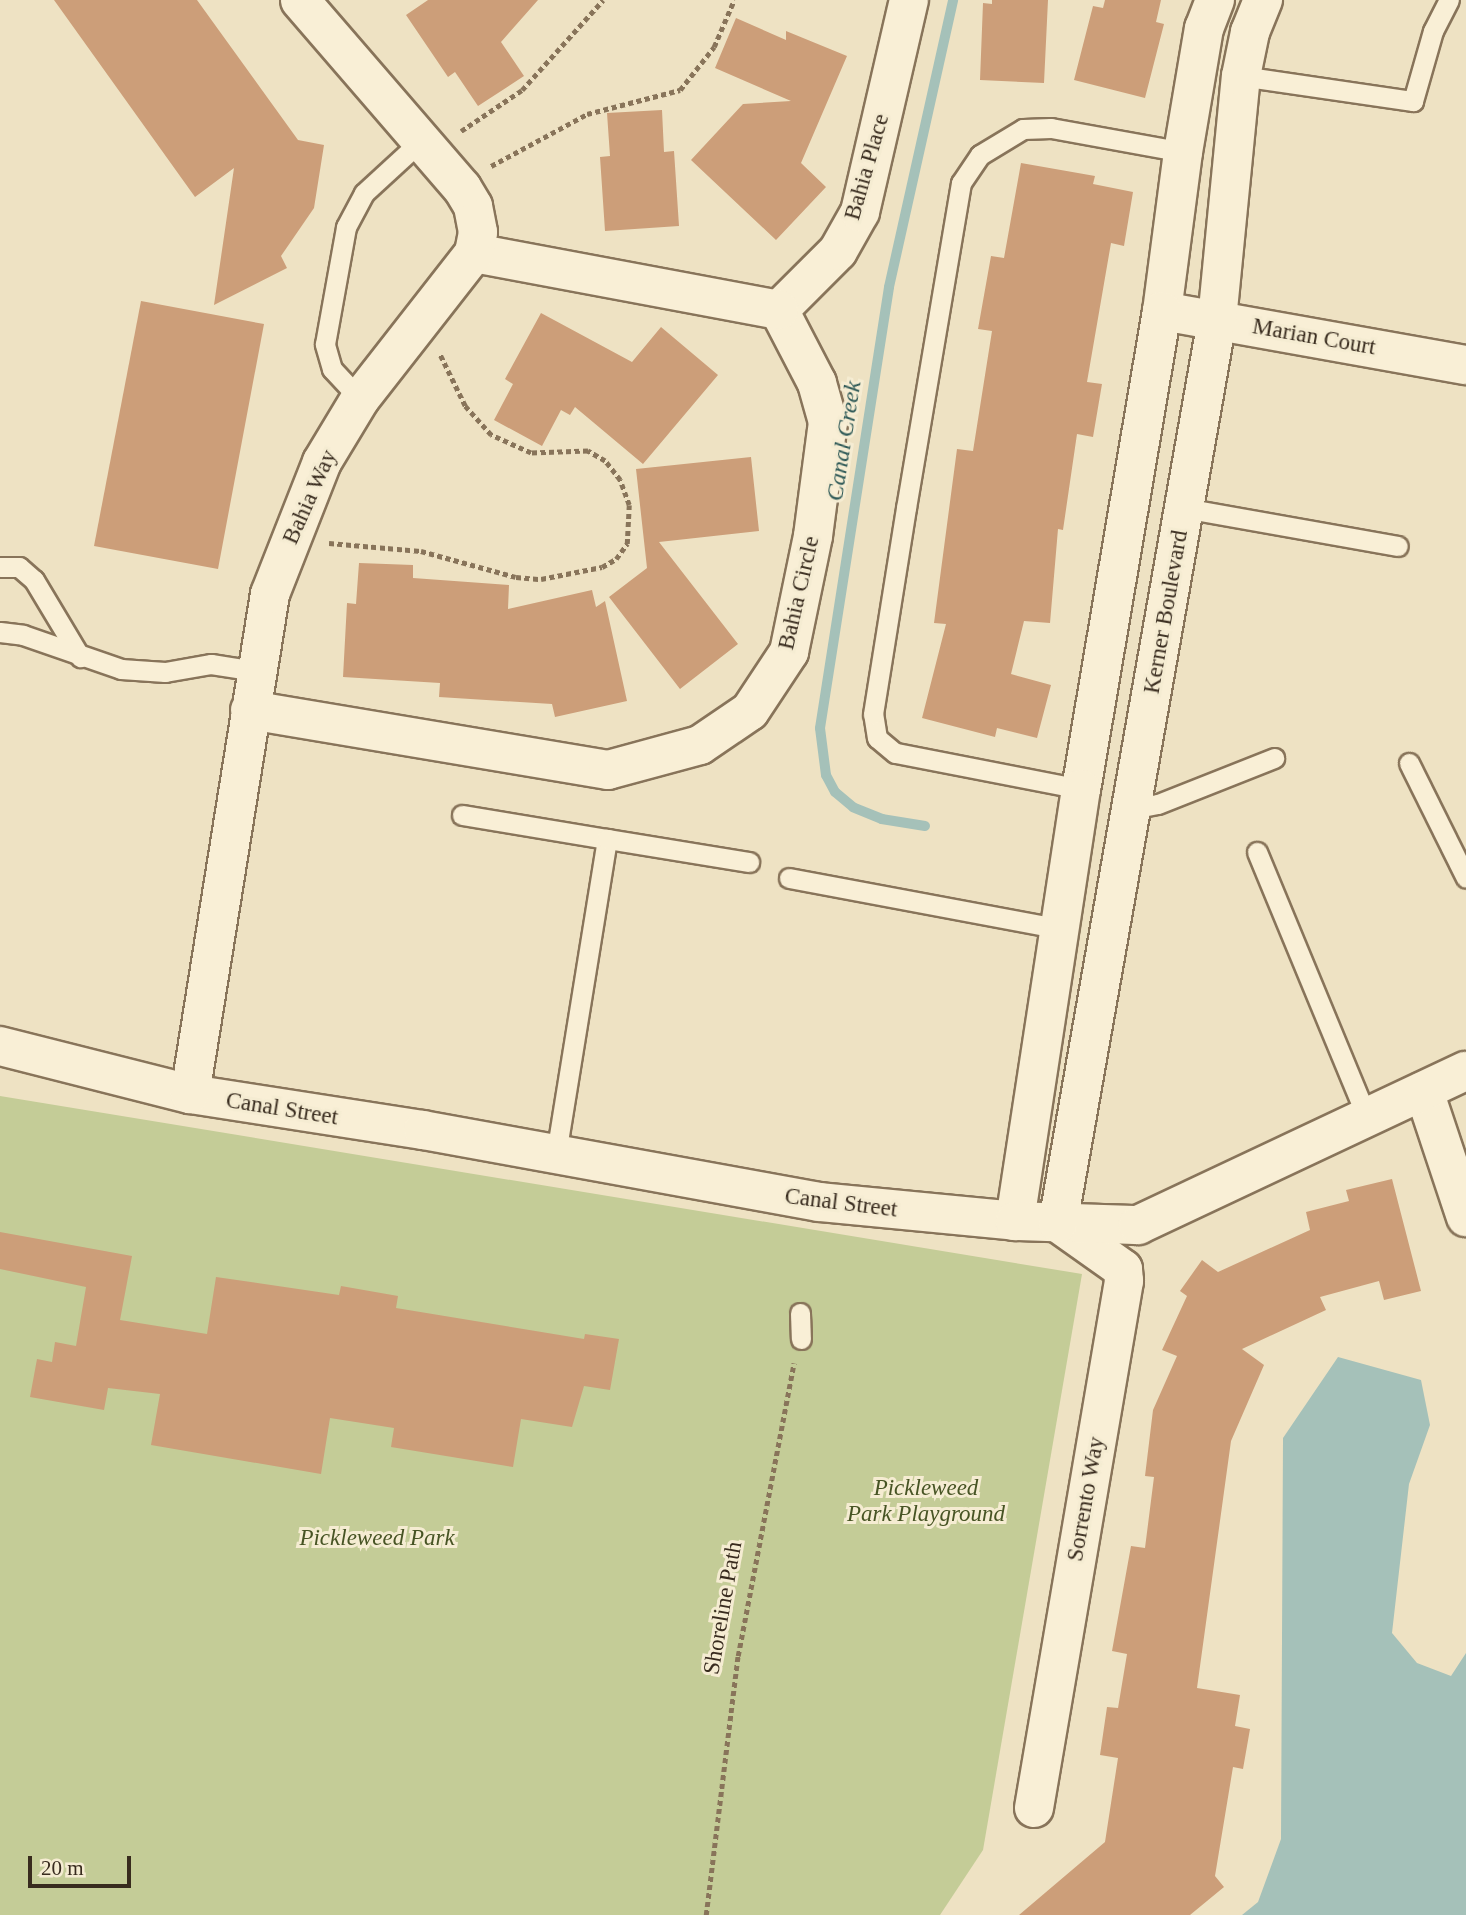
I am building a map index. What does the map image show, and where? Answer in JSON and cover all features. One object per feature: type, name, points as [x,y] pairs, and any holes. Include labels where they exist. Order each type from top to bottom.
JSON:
[{"type":"street","name":"Bahia Place","points":[[779,310],[838,251],[860,212],[909,0]]},
{"type":"street","points":[[1015,1221],[1062,929],[1081,789],[1162,311],[1183,152],[1204,28],[1215,0]]},
{"type":"street","name":"Kerner Boulevard","points":[[1058,1223],[1217,320],[1241,76],[1250,32],[1263,0]]},
{"type":"street","points":[[317,6],[462,187],[473,206],[478,232],[474,253],[779,310]]},
{"type":"street","name":"Bahia Way","points":[[190,1094],[270,594],[322,462],[360,400],[474,253]]},
{"type":"street","name":"Bahia Circle","points":[[250,710],[608,770],[699,745],[750,710],[789,652],[813,536],[828,422],[817,383],[779,310]]},
{"type":"street","name":"Marian Court","points":[[1162,311],[1466,365]]},
{"type":"street","name":"Canal Street","points":[[0,1046],[190,1094],[819,1202],[1058,1223],[1138,1224],[1466,1071]]},
{"type":"street","points":[[1424,1091],[1466,1217]]},
{"type":"street","name":"Sorrento Way","points":[[1034,1808],[1123,1295],[1123,1269],[1058,1223]]},
{"type":"lane","points":[[1241,76],[1413,101],[1433,31],[1449,0]]},
{"type":"lane","points":[[1081,789],[895,752],[877,738],[873,714],[961,183],[980,155],[1023,129],[1051,128],[1183,152]]},
{"type":"lane","points":[[360,400],[332,369],[325,344],[346,228],[364,193],[428,145]]},
{"type":"lane","points":[[1184,508],[1398,546]]},
{"type":"lane","points":[[0,567],[19,567],[34,580],[80,657]]},
{"type":"lane","points":[[0,632],[23,635],[80,657],[121,669],[164,672],[211,664],[256,671]]},
{"type":"lane","points":[[1132,809],[1158,804],[1274,758]]},
{"type":"lane","points":[[1409,763],[1466,878]]},
{"type":"lane","points":[[462,815],[749,862]]},
{"type":"lane","points":[[556,1156],[607,839]]},
{"type":"lane","points":[[1257,852],[1367,1118]]},
{"type":"lane","points":[[789,878],[1062,929]]},
{"type":"lane","points":[[800,1313],[801,1339]]},
{"type":"path","points":[[428,145],[522,90],[603,0]]},
{"type":"path","points":[[462,187],[495,163],[587,114],[680,90],[714,47],[734,0]]},
{"type":"path","points":[[290,539],[421,551],[516,577],[541,579],[602,567],[616,559],[627,544],[629,505],[621,480],[605,461],[588,451],[531,453],[491,435],[465,406],[422,319]]},
{"type":"path","name":"Shoreline Path","points":[[706,1915],[738,1656],[801,1339]]},
{"type":"green space","name":"Pickleweed Park","points":[[0,1096],[1082,1274],[983,1850],[940,1915],[0,1915]]},
{"type":"water","points":[[1338,1357],[1421,1380],[1430,1425],[1409,1484],[1392,1633],[1417,1663],[1451,1676],[1466,1653],[1466,1915],[1242,1915],[1258,1902],[1281,1839],[1283,1438]]},
{"type":"building","points":[[54,0],[197,0],[298,140],[324,145],[314,208],[281,256],[287,268],[214,305],[234,168],[195,197]]},
{"type":"building","points":[[428,0],[538,0],[501,42],[524,76],[478,106],[455,72],[448,77],[406,15]]},
{"type":"building","points":[[992,0],[1048,0],[1044,83],[980,80],[983,3],[992,4]]},
{"type":"building","points":[[1105,0],[1161,0],[1156,22],[1164,24],[1145,98],[1074,80],[1093,6],[1103,8]]},
{"type":"building","points":[[736,18],[786,40],[786,31],[847,56],[801,163],[826,187],[776,240],[691,160],[743,104],[791,101],[715,68]]},
{"type":"building","points":[[662,110],[664,152],[674,151],[679,226],[605,231],[600,157],[610,156],[607,113]]},
{"type":"building","points":[[1021,163],[1095,176],[1093,184],[1133,192],[1124,246],[1111,243],[1087,382],[1102,384],[1093,437],[1077,434],[1063,530],[1058,529],[1050,623],[1024,621],[1011,674],[1051,685],[1037,738],[997,728],[995,737],[922,718],[946,624],[934,623],[957,449],[973,451],[992,331],[978,329],[991,256],[1004,258]]},
{"type":"building","points":[[141,301],[264,324],[218,569],[94,546]]},
{"type":"building","points":[[541,313],[632,362],[661,327],[718,375],[643,464],[575,407],[570,415],[561,410],[542,446],[494,420],[513,384],[505,379]]},
{"type":"building","points":[[751,457],[759,531],[659,542],[738,644],[680,689],[609,597],[647,568],[636,469]]},
{"type":"building","points":[[359,563],[413,565],[413,578],[509,585],[508,609],[592,590],[596,607],[605,601],[627,701],[555,717],[552,704],[439,697],[440,683],[343,677],[347,603],[356,604]]},
{"type":"building","points":[[1392,1179],[1421,1291],[1384,1300],[1379,1281],[1320,1297],[1326,1310],[1242,1349],[1264,1365],[1231,1441],[1197,1688],[1240,1695],[1235,1726],[1250,1729],[1243,1769],[1233,1767],[1215,1876],[1224,1887],[1190,1915],[1019,1915],[1105,1842],[1118,1758],[1100,1755],[1107,1707],[1118,1708],[1127,1654],[1112,1651],[1131,1546],[1145,1548],[1154,1477],[1145,1476],[1153,1410],[1177,1356],[1162,1350],[1187,1296],[1180,1291],[1202,1260],[1218,1272],[1310,1230],[1306,1212],[1349,1201],[1346,1190]]},
{"type":"building","points":[[0,1232],[132,1256],[120,1320],[207,1334],[216,1277],[339,1295],[341,1286],[398,1296],[396,1308],[584,1339],[585,1334],[619,1339],[610,1390],[584,1386],[572,1427],[521,1419],[513,1467],[391,1447],[394,1428],[330,1418],[321,1474],[151,1445],[160,1394],[108,1388],[104,1410],[30,1397],[37,1359],[52,1362],[55,1342],[76,1346],[86,1287],[0,1269]]},
{"type":"waterway","name":"Canal Creek","points":[[925,826],[882,819],[853,807],[835,792],[826,775],[820,728],[889,287],[953,0]]},
{"type":"park label","name":"Pickleweed Park Playground","points":[[926,1501]]}]
